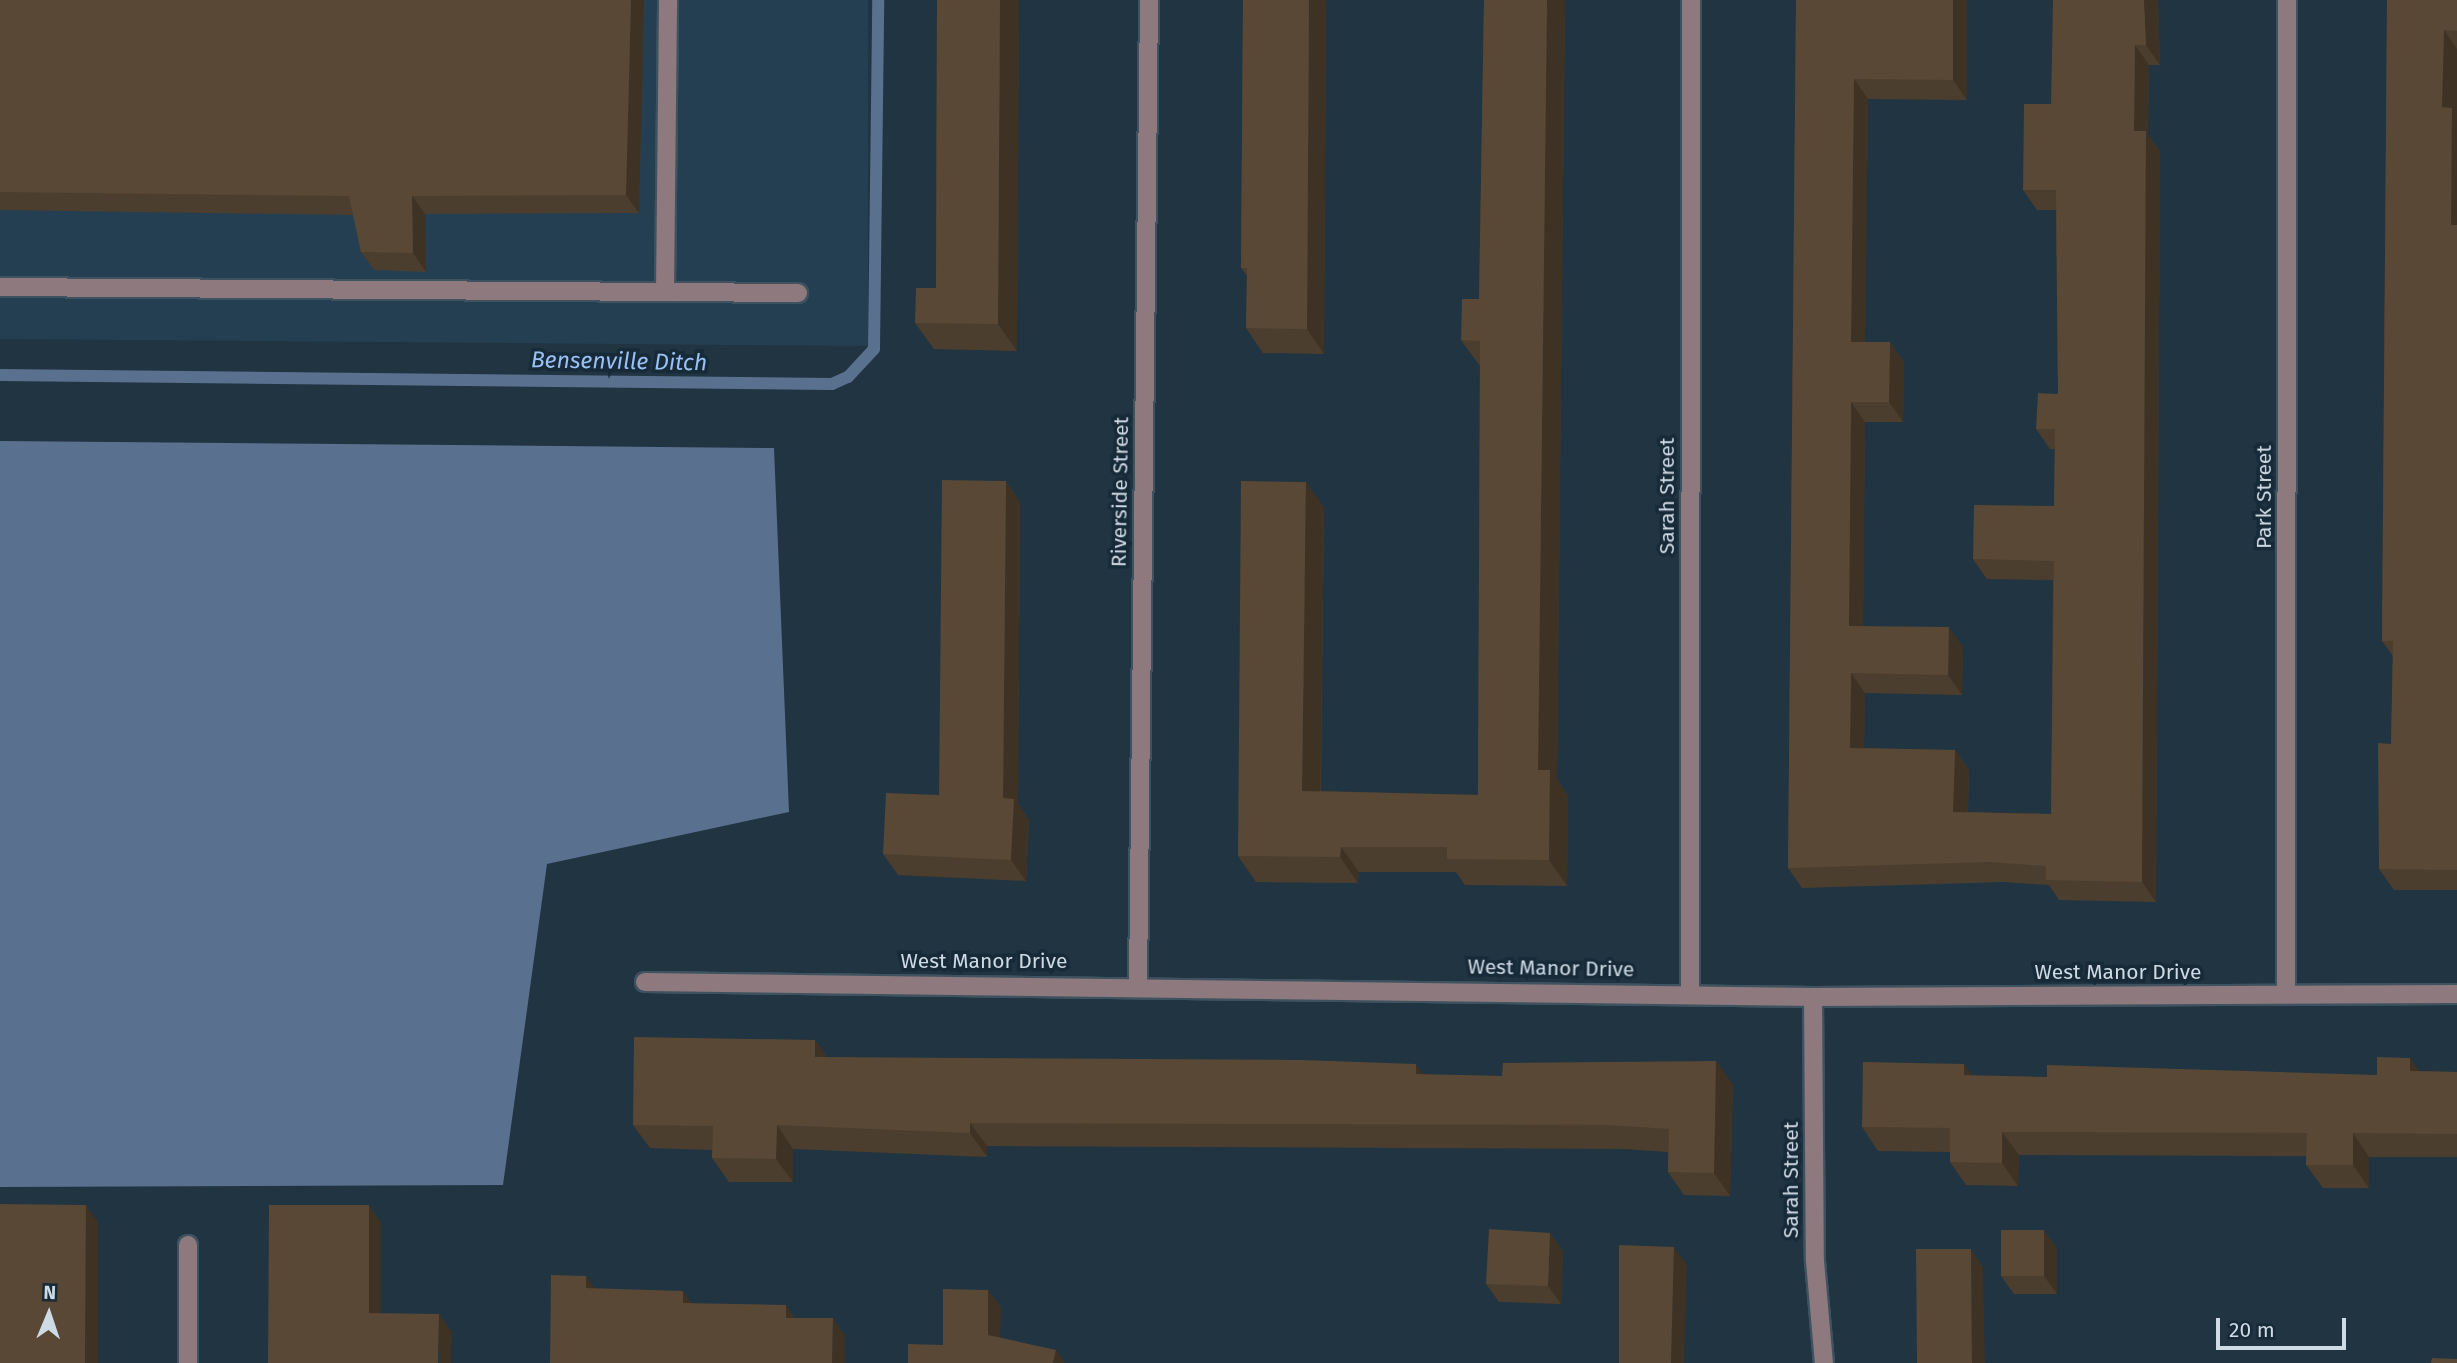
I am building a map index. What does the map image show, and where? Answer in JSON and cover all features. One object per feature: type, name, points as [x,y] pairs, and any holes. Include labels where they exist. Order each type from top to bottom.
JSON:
[{"type":"street","points":[[666,292],[668,0]]},
{"type":"street","name":"Riverside Street","points":[[1138,985],[1149,0]]},
{"type":"street","name":"Sarah Street","points":[[1690,993],[1691,0]]},
{"type":"street","name":"Park Street","points":[[2286,993],[2287,0]]},
{"type":"street","points":[[0,287],[798,293]]},
{"type":"street","name":"West Manor Drive","points":[[645,982],[1138,985],[1812,997],[2457,994]]},
{"type":"street","name":"Sarah Street","points":[[1812,997],[1815,1261],[1824,1363]]},
{"type":"street","points":[[188,1245],[188,1363]]},
{"type":"shaded area","points":[[0,0],[868,0],[868,346],[0,339]]},
{"type":"shaded area","points":[[0,441],[774,448],[789,812],[547,864],[503,1185],[0,1187]]},
{"type":"building","points":[[0,0],[631,0],[626,195],[412,196],[413,253],[361,252],[349,196],[0,192]]},
{"type":"building","points":[[937,0],[1000,0],[998,324],[915,323],[916,288],[936,288]]},
{"type":"building","points":[[1243,0],[1309,0],[1307,329],[1246,328],[1247,268],[1241,268]]},
{"type":"building","points":[[1484,0],[1547,0],[1538,770],[1550,770],[1549,860],[1447,859],[1447,847],[1341,847],[1340,857],[1238,856],[1241,481],[1306,482],[1302,791],[1478,795],[1480,341],[1461,340],[1462,299],[1479,299]]},
{"type":"building","points":[[1796,0],[1953,0],[1953,80],[1854,79],[1851,342],[1890,342],[1889,402],[1851,402],[1849,626],[1949,627],[1948,675],[1851,673],[1850,748],[1955,750],[1953,812],[2051,814],[2054,561],[1973,559],[1974,505],[2054,506],[2055,429],[2036,429],[2038,393],[2058,394],[2056,190],[2023,190],[2024,104],[2051,104],[2053,0],[2144,0],[2146,45],[2135,45],[2134,131],[2146,131],[2142,882],[2046,880],[2046,866],[1990,862],[1788,868]]},
{"type":"building","points":[[2387,0],[2457,0],[2457,31],[2444,30],[2442,107],[2452,108],[2451,225],[2457,225],[2457,870],[2379,869],[2378,743],[2391,744],[2393,641],[2382,641]]},
{"type":"building","points":[[942,480],[1006,481],[1003,798],[1014,799],[1011,860],[883,854],[886,793],[939,795]]},
{"type":"building","points":[[634,1037],[815,1040],[815,1057],[1302,1060],[1416,1064],[1416,1074],[1502,1076],[1503,1063],[1716,1061],[1714,1173],[1668,1172],[1669,1129],[1608,1125],[970,1123],[970,1133],[777,1125],[776,1159],[712,1158],[713,1126],[633,1125]]},
{"type":"building","points":[[2377,1057],[2410,1058],[2410,1071],[2457,1072],[2457,1134],[2353,1133],[2353,1165],[2306,1165],[2307,1133],[2002,1132],[2002,1163],[1950,1162],[1950,1128],[1862,1127],[1863,1062],[1964,1064],[1964,1075],[2047,1077],[2047,1065],[2377,1075]]},
{"type":"building","points":[[0,1204],[86,1205],[85,1363],[0,1363]]},
{"type":"building","points":[[269,1205],[369,1205],[369,1313],[439,1314],[438,1363],[268,1363]]},
{"type":"building","points":[[1489,1229],[1550,1233],[1548,1286],[1486,1284]]},
{"type":"building","points":[[2001,1230],[2044,1230],[2044,1276],[2001,1276]]},
{"type":"building","points":[[1619,1245],[1674,1247],[1671,1363],[1619,1363]]},
{"type":"building","points":[[1916,1249],[1971,1249],[1972,1363],[1917,1363]]},
{"type":"building","points":[[551,1275],[586,1276],[586,1288],[683,1291],[683,1303],[786,1305],[786,1318],[833,1318],[832,1363],[550,1363]]},
{"type":"building","points":[[943,1289],[988,1290],[988,1335],[1056,1350],[1053,1363],[908,1363],[908,1344],[943,1345]]},
{"type":"building","points":[[2432,1358],[2457,1359],[2457,1363],[2431,1363]]},
{"type":"waterway","name":"Bensenville Ditch","points":[[0,375],[832,384],[848,377],[874,349],[878,0]]}]
